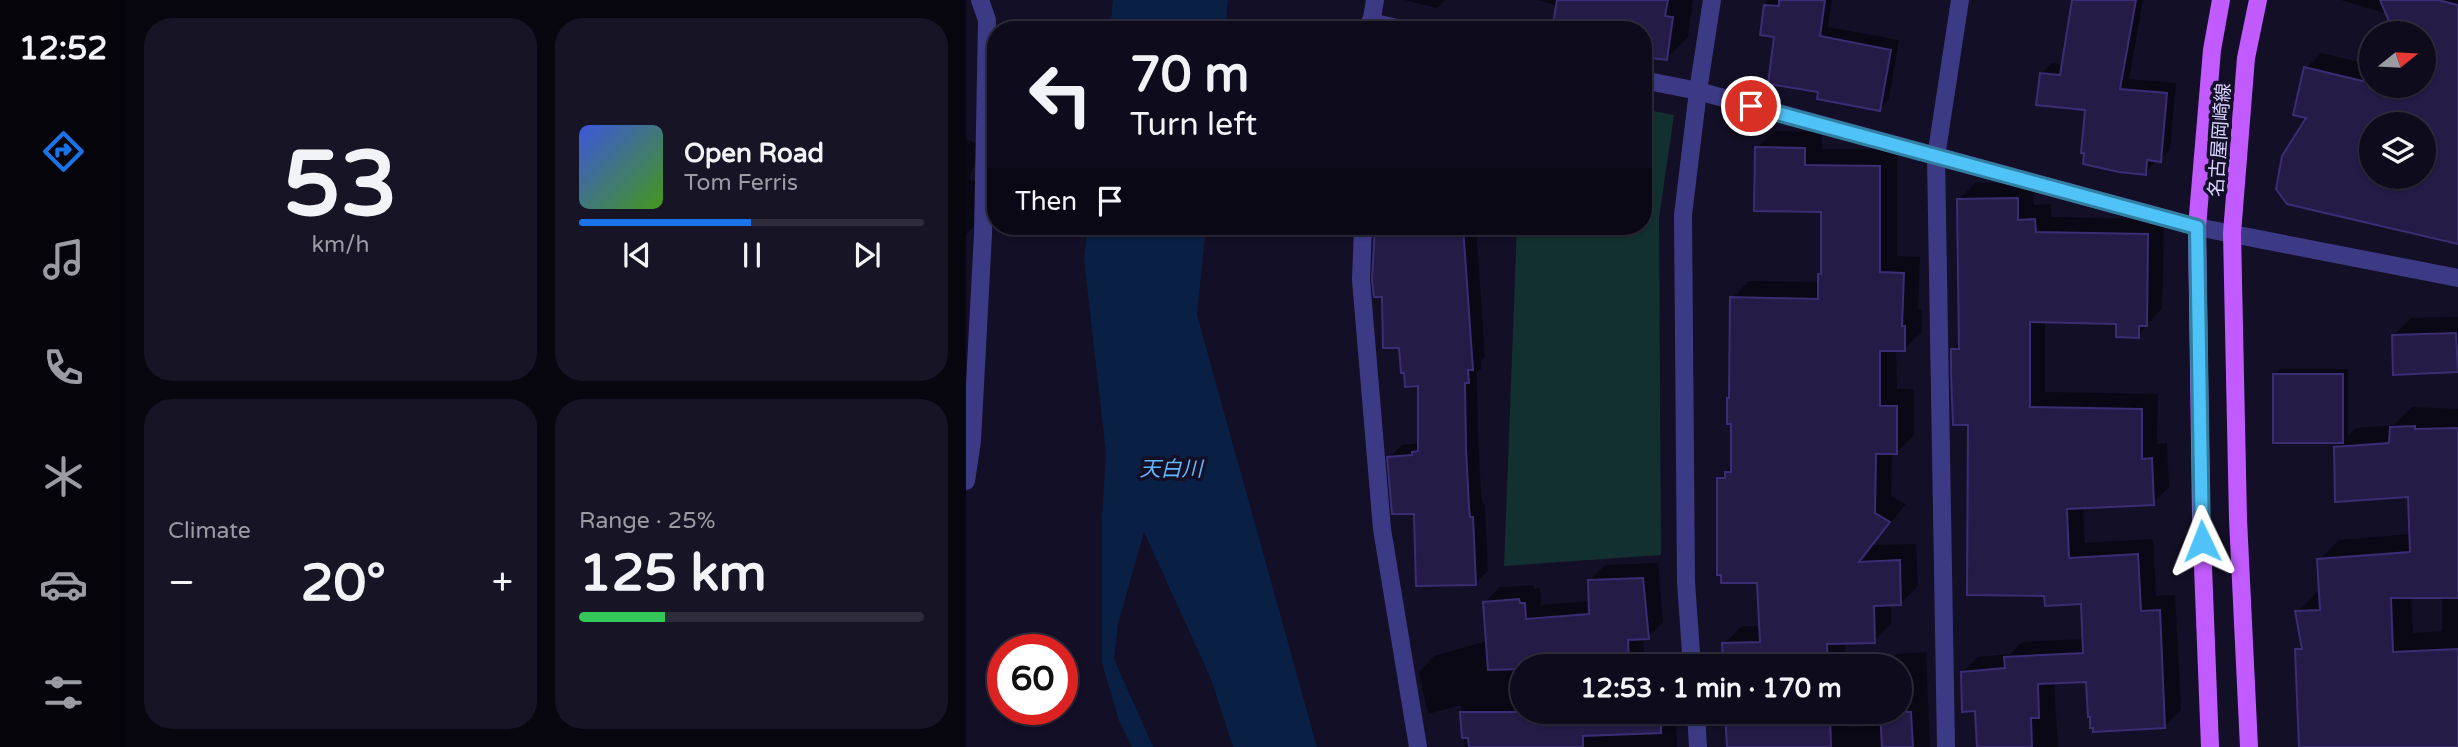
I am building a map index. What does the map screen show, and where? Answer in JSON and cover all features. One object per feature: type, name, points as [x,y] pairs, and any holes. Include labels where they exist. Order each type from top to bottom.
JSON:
[{"type":"main road","name":"名古屋岡崎線","points":[[2210,747],[2201,515],[2197,227],[2212,50],[2221,0]]},
{"type":"main road","name":"名古屋岡崎線","points":[[2249,747],[2238,519],[2232,233],[2246,58],[2258,0]]},
{"type":"street","points":[[966,481],[972,441],[983,234],[987,20],[980,0]]},
{"type":"street","points":[[1371,21],[1375,0]]},
{"type":"street","points":[[1691,654],[1686,582],[1684,215],[1712,0]]},
{"type":"street","points":[[1946,747],[1936,157],[1960,0]]},
{"type":"street","points":[[1652,82],[1698,92],[2197,227],[2458,278]]},
{"type":"street","points":[[1363,235],[1361,280],[1382,529],[1418,747]]},
{"type":"street","points":[[1697,724],[1698,747]]},
{"type":"green space","points":[[1652,111],[1674,115],[1659,218],[1661,555],[1504,566],[1517,235],[1652,235]]},
{"type":"water","points":[[1113,0],[1228,0],[1226,21],[1111,21]]},
{"type":"water","name":"天白川","points":[[1087,235],[1205,235],[1197,315],[1317,747],[1233,747],[1211,679],[1144,532],[1118,624],[1114,659],[1153,747],[1132,747],[1119,721],[1102,663],[1102,517],[1106,453],[1084,259]]},
{"type":"building","points":[[1557,0],[1668,0],[1665,16],[1673,17],[1667,60],[1652,58],[1652,21],[1554,21]]},
{"type":"building","points":[[1779,0],[1825,0],[1820,36],[1891,50],[1880,111],[1817,99],[1818,92],[1768,84],[1774,37],[1760,35],[1764,5],[1779,6]]},
{"type":"building","points":[[2072,0],[2136,0],[2120,89],[2167,93],[2161,162],[2147,160],[2146,175],[2083,164],[2084,153],[2081,153],[2085,110],[2036,105],[2040,73],[2060,75]]},
{"type":"building","points":[[2380,0],[2438,0],[2458,5],[2458,244],[2287,204],[2276,189],[2282,156],[2306,118],[2293,115],[2304,67],[2359,80],[2359,98],[2436,98],[2436,21],[2389,21]]},
{"type":"building","points":[[1755,147],[1805,148],[1805,165],[1880,166],[1880,272],[1904,273],[1902,326],[1905,326],[1905,351],[1880,351],[1880,406],[1897,406],[1897,454],[1876,454],[1875,513],[1890,522],[1859,562],[1900,560],[1901,605],[1874,606],[1875,643],[1827,644],[1827,654],[1722,654],[1722,643],[1760,642],[1757,583],[1721,583],[1721,575],[1717,575],[1717,478],[1725,478],[1725,472],[1731,472],[1731,424],[1727,424],[1730,297],[1818,299],[1818,274],[1821,274],[1821,212],[1754,211]]},
{"type":"building","points":[[2018,198],[2018,220],[2035,219],[2036,232],[2148,234],[2147,326],[2139,326],[2139,338],[2116,337],[2116,324],[2030,322],[2030,407],[2142,409],[2142,459],[2152,458],[2154,505],[2067,509],[2069,558],[2138,554],[2141,611],[2160,610],[2165,728],[2093,732],[2088,717],[2086,682],[2038,684],[2039,718],[2031,718],[2032,747],[1977,747],[1975,711],[1962,712],[1961,672],[2005,668],[2004,657],[2083,653],[2081,604],[2045,606],[2044,596],[1967,595],[1968,425],[1953,425],[1951,374],[1951,349],[1959,349],[1957,199]]},
{"type":"building","points":[[1374,235],[1464,235],[1473,370],[1468,370],[1469,383],[1465,383],[1466,450],[1476,585],[1416,586],[1414,514],[1392,514],[1387,457],[1412,455],[1412,452],[1418,451],[1418,386],[1405,387],[1399,348],[1383,348],[1382,297],[1374,297],[1372,280]]},
{"type":"building","points":[[2456,333],[2458,372],[2393,375],[2392,335]]},
{"type":"building","points":[[2273,374],[2343,374],[2343,443],[2273,443]]},
{"type":"building","points":[[2415,426],[2415,429],[2458,428],[2458,598],[2391,598],[2393,652],[2458,649],[2458,747],[2299,747],[2295,649],[2302,649],[2295,611],[2320,610],[2317,559],[2410,552],[2408,497],[2335,502],[2334,447],[2389,443],[2390,427]]},
{"type":"building","points":[[1643,578],[1649,639],[1628,640],[1629,654],[1510,654],[1510,669],[1488,670],[1483,602],[1519,599],[1520,603],[1525,603],[1526,619],[1589,614],[1588,580]]},
{"type":"building","points":[[1460,712],[1510,712],[1510,724],[1661,724],[1661,733],[1583,736],[1583,747],[1469,747],[1468,738],[1462,738]]},
{"type":"building","points":[[1726,724],[1830,724],[1831,747],[1727,747]]},
{"type":"building","points":[[1881,724],[1912,724],[1913,747],[1882,747]]},
{"type":"route","points":[[1751,106],[2197,227],[2202,541]]}]
